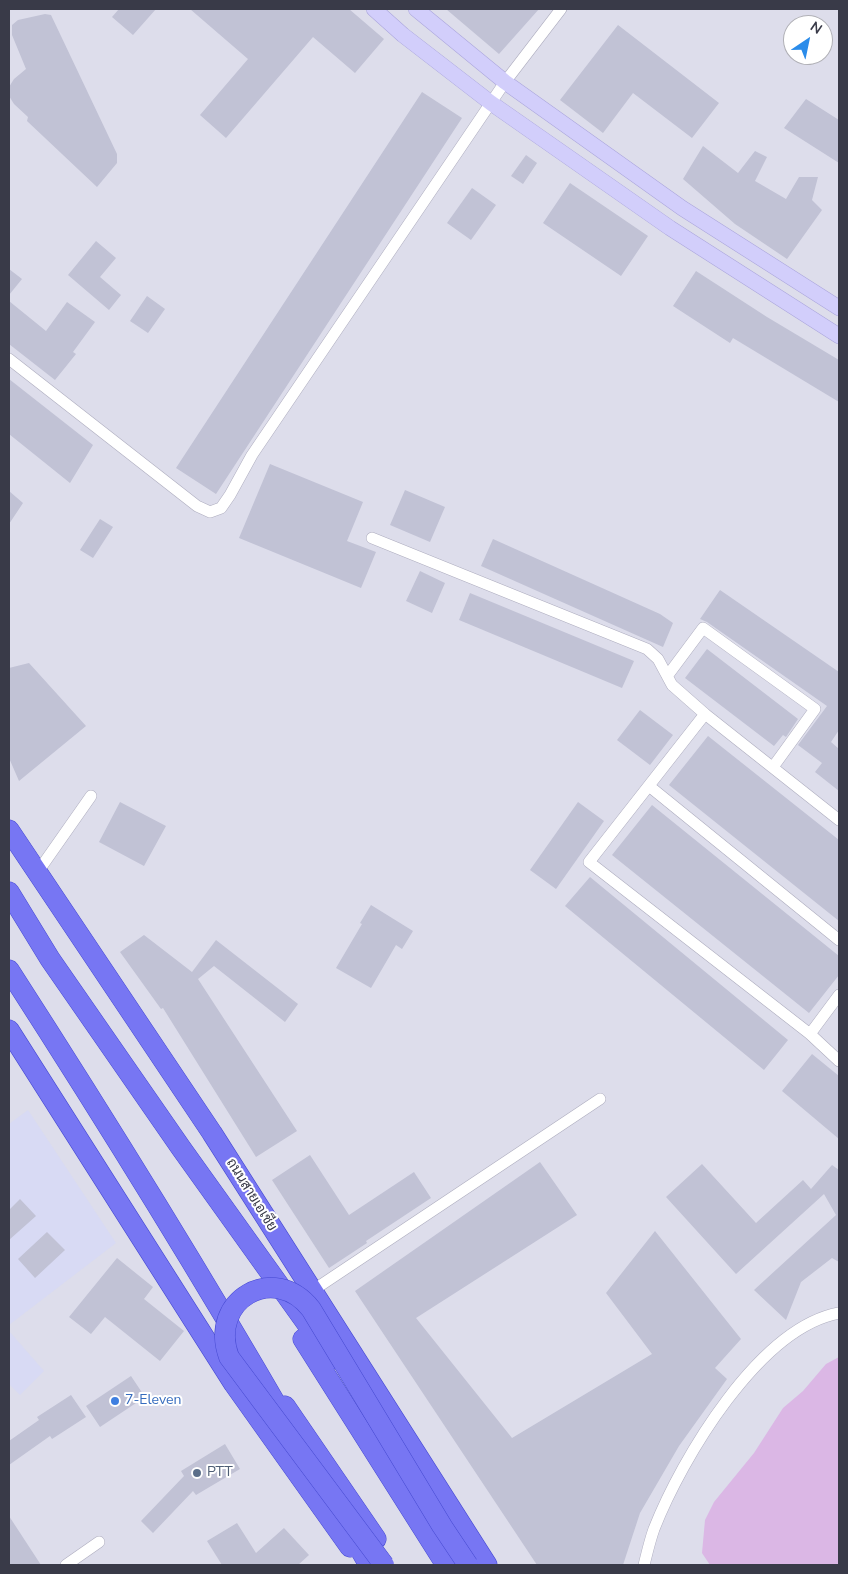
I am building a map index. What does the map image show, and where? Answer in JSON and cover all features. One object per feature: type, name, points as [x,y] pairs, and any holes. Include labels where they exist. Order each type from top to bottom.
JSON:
[{"type":"highway","name":"ถนนสายเอเชีย","points":[[9,830],[212,1133],[487,1565]]},
{"type":"highway","name":"ถนนสายเอเชีย","points":[[9,892],[50,959],[181,1148],[479,1565]]},
{"type":"highway","points":[[9,970],[104,1118],[233,1330],[369,1565]]},
{"type":"highway","points":[[9,1030],[234,1384],[363,1565]]},
{"type":"highway","points":[[181,1148],[446,1565]]},
{"type":"highway","points":[[384,1565],[229,1357],[224,1338],[227,1318],[237,1302],[253,1291],[281,1288],[298,1296],[311,1309],[437,1518],[468,1565]]},
{"type":"highway","points":[[233,1330],[394,1565]]},
{"type":"main road","points":[[374,9],[403,35],[491,103],[670,228],[839,336]]},
{"type":"main road","points":[[416,9],[505,82],[682,208],[839,308]]},
{"type":"street","points":[[9,360],[197,506],[210,512],[221,508],[252,455],[505,82],[561,9]]},
{"type":"street","points":[[372,538],[647,649],[658,659],[672,685],[705,714],[839,820]]},
{"type":"street","points":[[668,675],[703,628],[815,709],[773,767]]},
{"type":"street","points":[[705,714],[589,862],[810,1034],[839,1061]]},
{"type":"street","points":[[648,786],[839,940]]},
{"type":"street","points":[[37,873],[91,796]]},
{"type":"street","points":[[810,1034],[839,995]]},
{"type":"street","points":[[312,1291],[600,1098]]},
{"type":"street","points":[[644,1565],[654,1530],[676,1480],[702,1434],[734,1392],[754,1368],[787,1337],[806,1325],[828,1315],[839,1313]]},
{"type":"street","points":[[66,1565],[99,1542]]},
{"type":"shaded area","points":[[9,9],[839,9],[839,1565],[9,1565]]},
{"type":"shaded area","points":[[28,1110],[116,1243],[9,1325],[9,1124]]},
{"type":"shaded area","points":[[9,1331],[44,1371],[20,1395],[9,1384]]},
{"type":"shaded area","points":[[839,1357],[839,1565],[710,1565],[702,1553],[705,1520],[714,1502],[754,1453],[783,1408],[803,1391],[826,1364]]},
{"type":"building","points":[[119,9],[156,9],[133,35],[112,17]]},
{"type":"building","points":[[190,9],[349,9],[384,39],[355,73],[313,37],[226,138],[200,115],[248,59]]},
{"type":"building","points":[[446,9],[539,9],[499,54]]},
{"type":"building","points":[[45,14],[51,15],[117,154],[117,163],[97,187],[27,121],[28,117],[14,104],[9,96],[9,87],[14,79],[26,69],[12,35],[12,25],[18,20]]},
{"type":"building","points":[[618,25],[719,103],[692,138],[633,93],[603,133],[560,100]]},
{"type":"building","points":[[422,92],[462,118],[216,494],[176,468]]},
{"type":"building","points":[[806,99],[839,120],[839,163],[784,128]]},
{"type":"building","points":[[703,146],[738,173],[755,151],[767,157],[755,181],[786,199],[799,177],[818,177],[812,200],[822,210],[787,259],[735,224],[683,179]]},
{"type":"building","points":[[526,155],[537,163],[523,184],[511,176]]},
{"type":"building","points":[[570,183],[648,236],[621,276],[543,223]]},
{"type":"building","points":[[472,188],[496,205],[471,240],[447,223]]},
{"type":"building","points":[[96,241],[116,258],[100,277],[121,295],[109,310],[68,275]]},
{"type":"building","points":[[9,269],[22,279],[9,295]]},
{"type":"building","points":[[696,271],[767,317],[839,360],[839,402],[733,338],[730,343],[673,306]]},
{"type":"building","points":[[147,296],[165,309],[148,333],[130,321]]},
{"type":"building","points":[[9,301],[46,331],[67,302],[95,322],[73,352],[76,354],[55,380],[9,344]]},
{"type":"building","points":[[9,379],[93,445],[70,483],[9,434]]},
{"type":"building","points":[[270,464],[363,502],[347,541],[376,552],[361,588],[239,538]]},
{"type":"building","points":[[405,490],[445,507],[430,542],[390,525]]},
{"type":"building","points":[[9,491],[23,503],[9,524]]},
{"type":"building","points":[[100,519],[113,527],[93,558],[80,550]]},
{"type":"building","points":[[493,539],[660,614],[673,623],[663,647],[481,566]]},
{"type":"building","points":[[420,571],[445,583],[432,613],[406,601]]},
{"type":"building","points":[[720,590],[839,672],[839,730],[831,742],[839,749],[839,791],[815,772],[822,763],[798,745],[827,706],[700,619]]},
{"type":"building","points":[[470,593],[634,661],[622,688],[459,620]]},
{"type":"building","points":[[707,649],[798,719],[786,737],[783,735],[774,746],[685,678]]},
{"type":"building","points":[[29,663],[86,726],[19,781],[9,758],[9,668]]},
{"type":"building","points":[[640,710],[673,735],[650,765],[617,740]]},
{"type":"building","points":[[708,736],[839,840],[839,921],[669,785]]},
{"type":"building","points":[[120,802],[166,826],[144,866],[99,842]]},
{"type":"building","points":[[578,802],[604,821],[556,889],[530,870]]},
{"type":"building","points":[[652,805],[839,956],[839,975],[809,1013],[612,855]]},
{"type":"building","points":[[590,877],[788,1040],[764,1070],[565,906]]},
{"type":"building","points":[[371,905],[413,931],[402,949],[396,945],[371,988],[336,968]]},
{"type":"building","points":[[144,935],[192,972],[216,940],[298,1004],[285,1022],[214,966],[198,979],[297,1131],[256,1157],[163,1008],[161,1009],[120,952]]},
{"type":"building","points":[[812,1054],[839,1076],[839,1139],[782,1091]]},
{"type":"building","points":[[310,1155],[349,1215],[414,1172],[431,1198],[329,1268],[272,1180]]},
{"type":"building","points":[[540,1162],[577,1215],[416,1318],[512,1438],[652,1354],[606,1293],[655,1231],[741,1339],[715,1368],[727,1379],[679,1446],[640,1513],[623,1565],[537,1565],[355,1291]]},
{"type":"building","points":[[702,1164],[756,1223],[803,1180],[811,1189],[832,1165],[839,1170],[839,1262],[832,1258],[801,1282],[786,1320],[754,1290],[836,1215],[824,1194],[736,1274],[666,1197]]},
{"type":"building","points":[[20,1199],[36,1216],[9,1240],[9,1210]]},
{"type":"building","points":[[47,1232],[65,1250],[35,1278],[18,1259]]},
{"type":"building","points":[[117,1258],[153,1287],[144,1299],[184,1331],[160,1361],[105,1317],[91,1334],[69,1317]]},
{"type":"building","name":"7-Eleven","points":[[131,1376],[145,1397],[100,1427],[86,1406]]},
{"type":"building","points":[[71,1395],[86,1417],[52,1439],[50,1436],[9,1465],[9,1441],[39,1420],[37,1417]]},
{"type":"building","points":[[225,1444],[240,1469],[196,1495],[193,1491],[153,1533],[141,1521],[184,1476],[181,1471]]},
{"type":"building","points":[[9,1516],[41,1565],[9,1565]]},
{"type":"building","points":[[237,1523],[256,1553],[284,1528],[309,1555],[298,1565],[222,1565],[207,1541]]},
{"type":"place","name":"7-Eleven","points":[[115,1401]]},
{"type":"place","name":"PTT","points":[[197,1473]]}]
